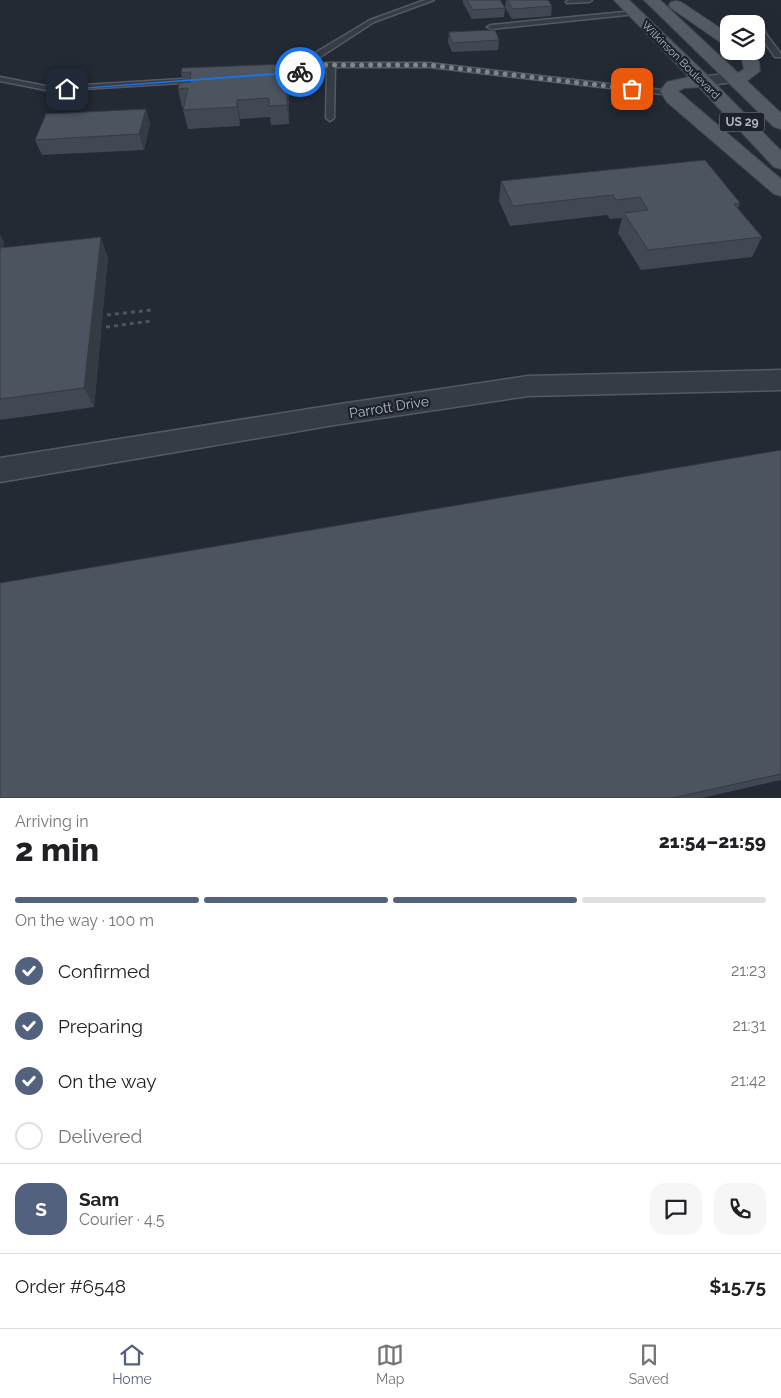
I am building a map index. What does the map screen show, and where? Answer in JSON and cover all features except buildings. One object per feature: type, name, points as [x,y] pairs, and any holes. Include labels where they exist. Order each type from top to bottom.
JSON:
[{"type":"main road","name":"Wilkinson Boulevard","points":[[621,0],[703,81],[781,163]]},
{"type":"main road","name":"Wilkinson Boulevard","points":[[651,0],[781,123]]},
{"type":"main road","points":[[669,0],[720,35]]},
{"type":"main road","points":[[735,78],[744,77],[752,71],[753,65],[750,60]]},
{"type":"main road","points":[[703,81],[672,86],[670,93],[673,98],[781,190]]},
{"type":"street","points":[[703,81],[735,78]]},
{"type":"street","name":"Parrott Drive","points":[[0,470],[334,415],[528,386],[781,380]]},
{"type":"lane","points":[[317,65],[308,61],[372,21],[431,0]]},
{"type":"lane","points":[[569,2],[590,0]]},
{"type":"lane","points":[[491,27],[634,13]]},
{"type":"lane","points":[[591,17],[599,26]]},
{"type":"lane","points":[[765,41],[778,55]]},
{"type":"lane","points":[[259,76],[296,74],[317,65],[429,65],[670,93]]},
{"type":"lane","points":[[330,118],[331,65]]},
{"type":"lane","points":[[0,79],[50,89],[203,79]]},
{"type":"path","points":[[107,316],[152,310]]},
{"type":"path","points":[[106,327],[151,321]]},
{"type":"way so far","points":[[300,72],[317,65],[429,65],[632,89]]},
{"type":"route","points":[[67,89],[296,74],[300,72]]}]
